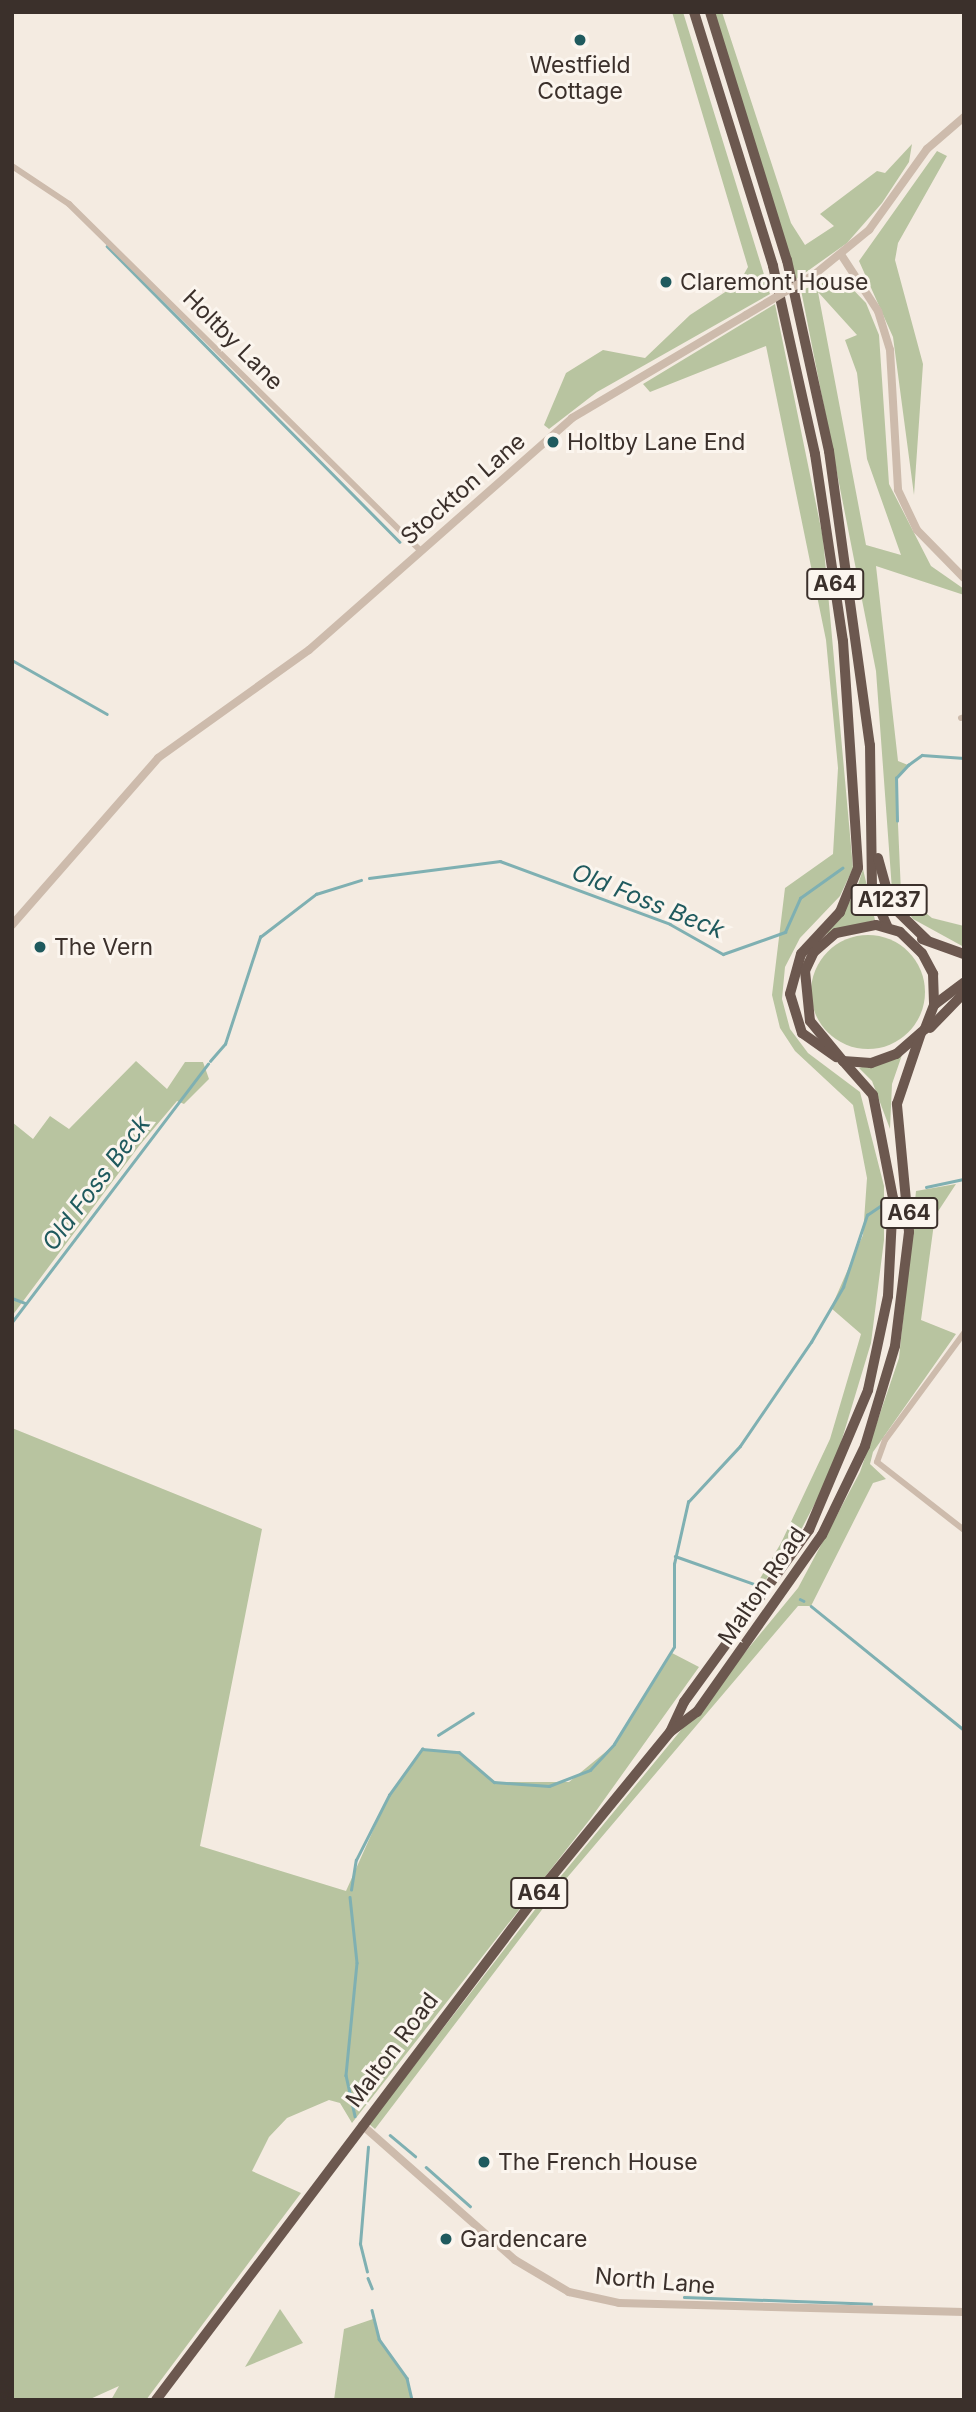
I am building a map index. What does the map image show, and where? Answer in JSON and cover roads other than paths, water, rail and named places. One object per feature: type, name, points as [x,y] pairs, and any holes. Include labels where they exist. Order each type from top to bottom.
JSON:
[{"type":"highway","name":"A64","points":[[694,12],[773,266],[815,454],[842,628],[858,868],[840,912],[801,954],[790,994],[802,1033],[840,1059]]},
{"type":"highway","name":"A64","points":[[710,12],[787,260],[827,438],[859,638],[876,845],[872,892],[887,926]]},
{"type":"highway","name":"A1237","points":[[876,845],[891,905],[927,940]]},
{"type":"highway","points":[[934,1005],[928,962],[900,932],[887,926],[864,924],[836,933],[808,961],[805,1006],[840,1059],[881,1060],[922,1033],[934,1005],[964,982]]},
{"type":"highway","name":"A1237","points":[[900,932],[964,954]]},
{"type":"highway","name":"A64","points":[[914,1051],[946,1006],[964,993]]},
{"type":"highway","name":"A64","points":[[914,1051],[922,1033]]},
{"type":"highway","name":"Malton Road","points":[[670,1732],[697,1712],[794,1581],[865,1446],[904,1298],[908,1200],[897,1104],[914,1051]]},
{"type":"highway","name":"Malton Road","points":[[156,2400],[362,2125],[670,1732],[684,1702],[809,1530],[851,1442],[880,1340],[894,1233],[878,1110],[840,1059]]},
{"type":"street","name":"Stockton Lane","points":[[12,925],[158,758],[272,680],[572,418],[842,256],[927,149],[964,117]]},
{"type":"street","name":"Holtby Lane","points":[[12,166],[69,204],[421,551]]},
{"type":"street","points":[[842,256],[885,329],[898,490],[917,530],[964,578]]},
{"type":"street","points":[[964,1333],[885,1440],[877,1462],[964,1530]]},
{"type":"street","name":"North Lane","points":[[362,2125],[515,2260],[569,2292],[640,2304],[964,2312]]},
{"type":"waterway","points":[[107,246],[400,542]]},
{"type":"waterway","points":[[12,660],[107,714]]},
{"type":"waterway","name":"Old Foss Beck","points":[[897,821],[896,778],[908,765],[922,755],[964,758]]},
{"type":"waterway","name":"Old Foss Beck","points":[[369,878],[500,861],[670,924],[723,954],[785,932],[800,898],[842,868]]},
{"type":"waterway","name":"Old Foss Beck","points":[[210,1061],[225,1044],[260,937],[316,894],[361,880]]},
{"type":"waterway","name":"Old Foss Beck","points":[[12,1322],[208,1064]]},
{"type":"waterway","points":[[926,1187],[964,1179]]},
{"type":"waterway","points":[[351,1890],[356,1860],[389,1795],[422,1749],[459,1752],[494,1782],[549,1786],[590,1770],[614,1744],[674,1647],[674,1564],[688,1502],[740,1446],[811,1342],[843,1287],[867,1215],[882,1205]]},
{"type":"waterway","points":[[12,1298],[25,1303]]},
{"type":"waterway","points":[[675,1556],[757,1585]]},
{"type":"waterway","points":[[800,1599],[804,1601]]},
{"type":"waterway","points":[[811,1606],[964,1730]]},
{"type":"waterway","points":[[438,1735],[473,1713]]},
{"type":"waterway","points":[[350,1897],[357,1963],[346,2075],[355,2116]]},
{"type":"waterway","points":[[390,2135],[415,2156]]},
{"type":"waterway","points":[[367,2272],[360,2244],[368,2147]]},
{"type":"waterway","points":[[426,2167],[470,2206]]},
{"type":"waterway","points":[[368,2278],[372,2288]]},
{"type":"waterway","points":[[684,2297],[871,2304]]},
{"type":"waterway","points":[[372,2310],[379,2339],[407,2378],[412,2400]]},
{"type":"place","name":"Westfield Cottage","points":[[580,40]]},
{"type":"place","name":"Claremont House","points":[[666,282]]},
{"type":"place","name":"Holtby Lane End","points":[[553,442]]},
{"type":"place","name":"The Vern","points":[[40,947]]},
{"type":"place","name":"The French House","points":[[484,2162]]},
{"type":"place","name":"Gardencare","points":[[446,2239]]}]
